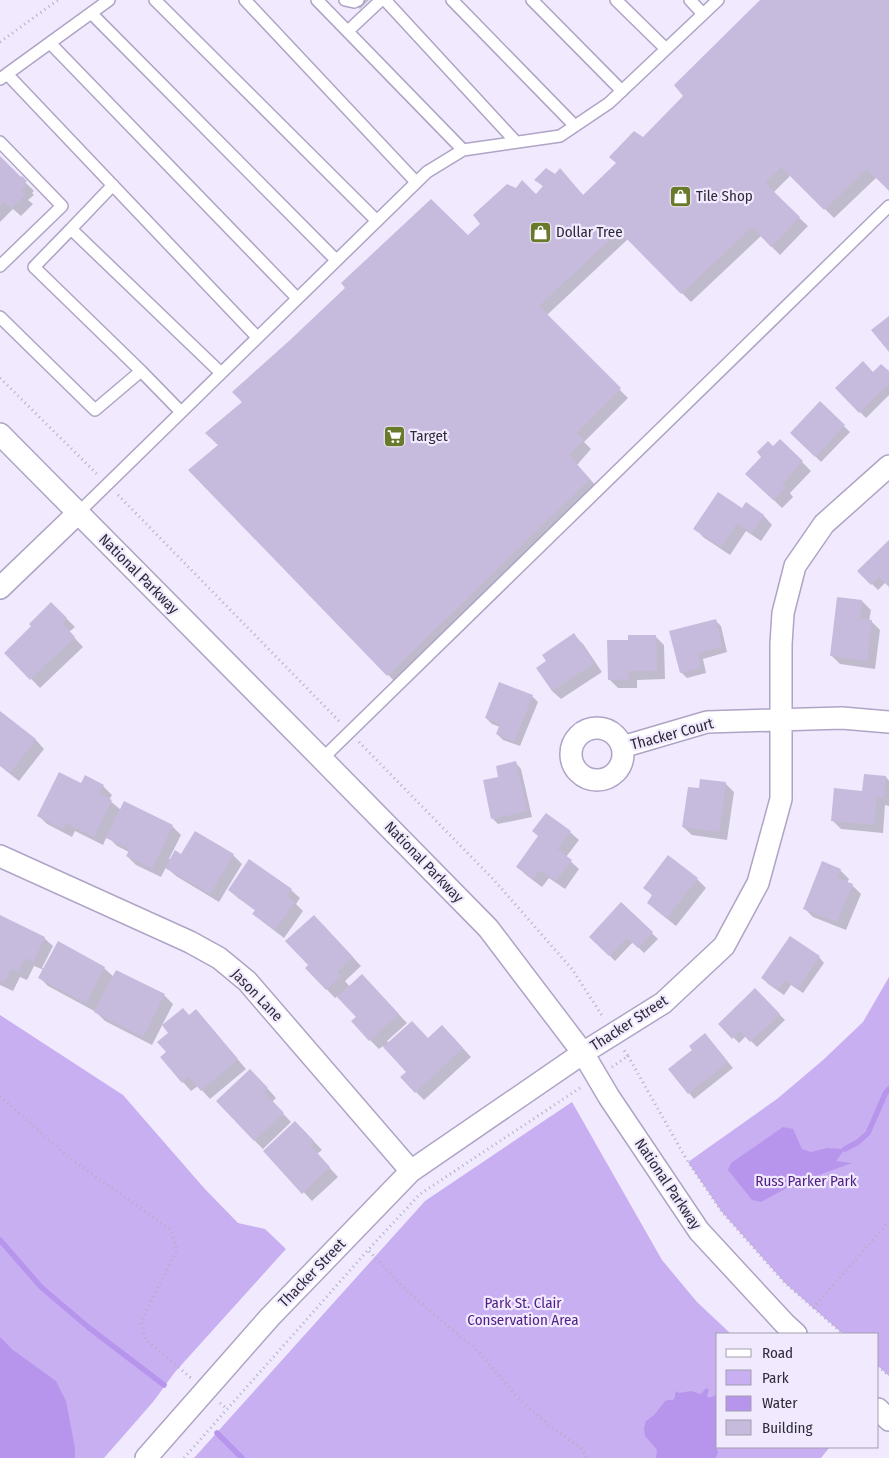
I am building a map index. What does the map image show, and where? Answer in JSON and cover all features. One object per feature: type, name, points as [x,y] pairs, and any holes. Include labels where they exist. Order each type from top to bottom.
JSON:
[{"type":"street","name":"National Parkway","points":[[0,434],[488,928],[583,1053],[699,1231],[795,1333]]},
{"type":"street","name":"Thacker Street","points":[[146,1458],[270,1317],[411,1171],[583,1053],[663,1003],[724,946],[758,882],[781,799],[781,644],[783,613],[795,566],[824,524],[889,466]]},
{"type":"street","points":[[0,588],[78,513]]},
{"type":"street","name":"Thacker Court","points":[[622,747],[707,722],[842,718],[889,722]]},
{"type":"street","name":"Jason Lane","points":[[0,856],[190,942],[219,958],[247,981],[411,1171]]},
{"type":"street","points":[[879,1411],[889,1420]]},
{"type":"lane","points":[[109,0],[4,77],[113,186],[257,337]]},
{"type":"lane","points":[[154,0],[376,221]]},
{"type":"lane","points":[[245,0],[416,182]]},
{"type":"lane","points":[[317,0],[463,150]]},
{"type":"lane","points":[[345,0],[354,2],[358,0]]},
{"type":"lane","points":[[348,31],[383,0],[516,142]]},
{"type":"lane","points":[[452,0],[575,126]]},
{"type":"lane","points":[[532,0],[622,91]]},
{"type":"lane","points":[[616,0],[666,49]]},
{"type":"lane","points":[[690,0],[703,14]]},
{"type":"lane","points":[[78,513],[427,172],[463,150],[560,136],[609,103],[718,0]]},
{"type":"lane","points":[[91,13],[336,260]]},
{"type":"lane","points":[[50,43],[297,298]]},
{"type":"lane","points":[[0,142],[62,206],[0,266]]},
{"type":"lane","points":[[113,186],[34,267],[181,412]]},
{"type":"lane","points":[[322,758],[889,206]]},
{"type":"lane","points":[[71,229],[221,373]]},
{"type":"lane","points":[[0,317],[95,410],[141,371]]},
{"type":"path","points":[[0,42],[58,0]]},
{"type":"path","points":[[0,378],[107,484],[493,879],[572,969],[628,1056],[688,1162],[722,1212],[785,1283],[842,1333]]},
{"type":"path","points":[[184,1458],[420,1194],[628,1056]]},
{"type":"path","points":[[0,1096],[67,1156],[171,1230],[177,1250],[141,1321],[146,1340],[227,1409]]},
{"type":"path","points":[[813,1308],[889,1222]]},
{"type":"path","points":[[368,1250],[409,1293],[479,1352],[517,1397],[549,1425],[582,1449],[587,1458]]},
{"type":"path","points":[[879,1367],[889,1376]]},
{"type":"green space","name":"Russ Parker Park","points":[[889,977],[889,1376],[879,1367],[879,1333],[842,1333],[785,1283],[722,1212],[688,1162],[777,1099],[823,1060],[863,1022]]},
{"type":"green space","points":[[0,1015],[123,1095],[204,1188],[238,1223],[265,1229],[286,1249],[175,1372],[153,1402],[104,1458],[0,1458]]},
{"type":"green space","name":"Park St. Clair Conservation Area","points":[[572,1102],[662,1260],[697,1302],[730,1333],[716,1333],[716,1448],[829,1448],[821,1458],[194,1458],[425,1201]]},
{"type":"water","points":[[783,1127],[793,1129],[802,1149],[811,1152],[827,1148],[845,1149],[836,1161],[852,1163],[794,1184],[761,1202],[752,1200],[728,1170],[731,1163]]},
{"type":"water","points":[[0,1337],[13,1350],[56,1381],[66,1401],[75,1448],[75,1458],[0,1458]]},
{"type":"water","points":[[706,1388],[709,1390],[707,1395],[709,1398],[716,1394],[716,1448],[718,1452],[716,1458],[656,1458],[657,1450],[645,1436],[644,1428],[646,1421],[654,1415],[665,1401],[673,1400],[677,1391],[679,1393],[691,1391],[701,1394]]},
{"type":"building","name":"Target","points":[[760,0],[889,0],[889,191],[867,169],[824,210],[781,167],[765,183],[800,217],[771,247],[752,227],[681,294],[619,231],[539,306],[621,388],[576,433],[584,440],[569,455],[590,479],[387,676],[188,470],[218,445],[205,433],[242,402],[232,392],[345,288],[341,283],[431,199],[468,235],[480,224],[473,215],[507,184],[516,188],[522,180],[536,194],[543,186],[534,180],[546,168],[555,174],[560,168],[583,195],[616,163],[609,157],[634,131],[643,137],[683,96],[674,85]]},
{"type":"building","points":[[0,156],[27,181],[24,184],[26,186],[21,191],[25,195],[11,209],[4,201],[0,205]]},
{"type":"building","points":[[889,316],[889,352],[871,330]]},
{"type":"building","points":[[863,361],[873,372],[881,364],[889,371],[889,384],[859,413],[835,388]]},
{"type":"building","points":[[820,401],[845,425],[815,457],[790,433]]},
{"type":"building","points":[[780,439],[803,461],[782,484],[786,487],[773,500],[745,474],[761,457],[757,452],[768,441],[773,446]]},
{"type":"building","points":[[718,492],[742,508],[746,502],[764,515],[752,533],[737,523],[721,547],[693,529]]},
{"type":"building","points":[[889,540],[889,587],[879,577],[871,585],[857,571]]},
{"type":"building","points":[[837,597],[862,600],[860,618],[872,620],[867,661],[830,656]]},
{"type":"building","points":[[51,602],[67,618],[62,623],[75,637],[30,680],[4,653],[31,626],[29,624]]},
{"type":"building","points":[[716,619],[722,647],[698,653],[701,668],[680,673],[669,631]]},
{"type":"building","points":[[574,633],[594,663],[552,691],[536,668],[546,661],[542,655]]},
{"type":"building","points":[[628,635],[656,635],[657,671],[628,671],[629,679],[608,680],[607,640],[628,640]]},
{"type":"building","points":[[499,682],[533,695],[514,742],[496,734],[500,724],[485,718]]},
{"type":"building","points":[[0,711],[36,739],[10,773],[0,765]]},
{"type":"building","points":[[516,761],[527,811],[491,819],[483,780],[498,777],[496,766]]},
{"type":"building","points":[[59,772],[81,783],[85,775],[104,785],[99,794],[112,800],[94,837],[66,823],[63,829],[37,816]]},
{"type":"building","points":[[864,774],[886,776],[884,798],[877,797],[874,825],[831,821],[834,788],[862,791]]},
{"type":"building","points":[[700,779],[726,782],[719,832],[682,827],[688,787],[699,788]]},
{"type":"building","points":[[124,801],[173,825],[152,869],[126,856],[130,849],[106,838]]},
{"type":"building","points":[[546,813],[571,831],[557,849],[572,860],[556,881],[540,870],[533,879],[516,867],[538,836],[532,831]]},
{"type":"building","points":[[195,831],[234,854],[210,894],[165,868],[175,850],[181,854]]},
{"type":"building","points":[[668,855],[698,878],[667,918],[647,903],[652,895],[643,888]]},
{"type":"building","points":[[249,859],[292,889],[287,896],[295,902],[275,930],[252,914],[255,910],[228,890]]},
{"type":"building","points":[[822,861],[841,869],[837,878],[853,884],[837,922],[803,909]]},
{"type":"building","points":[[621,902],[653,932],[638,948],[627,938],[609,956],[589,937]]},
{"type":"building","points":[[0,915],[45,937],[33,962],[25,958],[18,972],[11,969],[4,983],[0,981]]},
{"type":"building","points":[[314,915],[353,957],[337,972],[341,976],[326,990],[305,968],[308,965],[285,941]]},
{"type":"building","points":[[790,936],[820,956],[797,989],[785,980],[778,990],[761,978]]},
{"type":"building","points":[[58,941],[105,967],[86,1003],[38,978]]},
{"type":"building","points":[[116,970],[165,994],[143,1037],[94,1012]]},
{"type":"building","points":[[362,974],[399,1014],[369,1041],[351,1021],[356,1017],[337,997]]},
{"type":"building","points":[[755,988],[780,1014],[750,1042],[740,1031],[732,1039],[718,1024]]},
{"type":"building","points":[[183,1008],[189,1015],[196,1009],[238,1059],[201,1091],[189,1077],[182,1083],[160,1057],[166,1052],[157,1042],[168,1033],[162,1025]]},
{"type":"building","points":[[412,1021],[428,1038],[442,1025],[463,1048],[415,1093],[400,1077],[406,1072],[383,1047]]},
{"type":"building","points":[[705,1033],[728,1062],[688,1094],[668,1069],[692,1050],[689,1046]]},
{"type":"building","points":[[250,1069],[268,1088],[264,1092],[284,1113],[254,1141],[216,1101]]},
{"type":"building","points":[[295,1121],[314,1141],[310,1145],[330,1167],[302,1194],[263,1151]]},
{"type":"waterway","points":[[845,1149],[858,1142],[868,1133],[889,1089]]},
{"type":"waterway","points":[[0,1240],[41,1287],[88,1327],[164,1385]]},
{"type":"waterway","points":[[217,1433],[242,1458]]},
{"type":"place","name":"Tile Shop","points":[[680,196]]},
{"type":"place","name":"Dollar Tree","points":[[540,232]]},
{"type":"place","name":"Target","points":[[394,436]]}]
